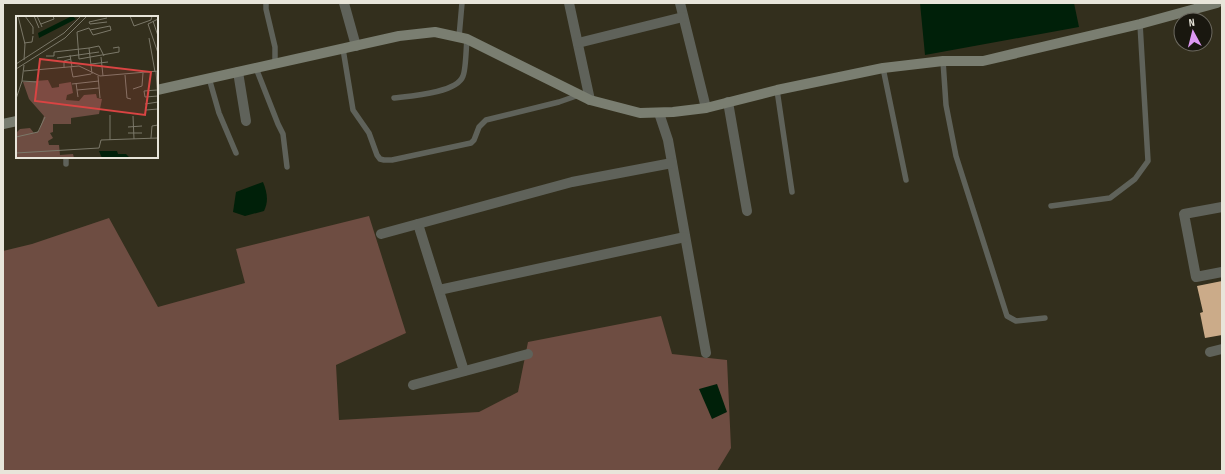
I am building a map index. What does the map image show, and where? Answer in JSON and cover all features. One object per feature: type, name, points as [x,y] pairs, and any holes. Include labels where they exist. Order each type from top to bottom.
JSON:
[{"type":"street","points":[[344,3],[356,46]]},
{"type":"street","points":[[569,3],[590,100]]},
{"type":"street","points":[[680,3],[706,108]]},
{"type":"street","points":[[158,90],[399,36],[435,32],[463,38],[590,100],[640,113],[673,112],[706,108],[776,90],[884,68],[943,61],[983,61],[1140,24],[1217,3]]},
{"type":"street","points":[[578,43],[683,17]]},
{"type":"street","points":[[238,72],[246,121]]},
{"type":"street","points":[[728,102],[748,211]]},
{"type":"street","points":[[659,113],[668,140],[706,353]]},
{"type":"street","points":[[3,124],[16,121]]},
{"type":"street","points":[[381,234],[572,182],[672,163]]},
{"type":"street","points":[[1222,207],[1184,214],[1196,277],[1222,272]]},
{"type":"street","points":[[418,224],[464,372]]},
{"type":"street","points":[[438,290],[685,236]]},
{"type":"street","points":[[1210,352],[1222,349]]},
{"type":"street","points":[[414,385],[528,354]]},
{"type":"lane","points":[[266,3],[266,9],[275,47],[275,64]]},
{"type":"lane","points":[[394,98],[445,90],[456,85],[463,77],[462,3]]},
{"type":"lane","points":[[1050,206],[1110,198],[1135,179],[1148,161],[1140,24]]},
{"type":"lane","points":[[343,49],[353,110],[369,133],[377,155],[380,159],[384,160],[392,160],[471,143],[474,140],[479,127],[486,120],[559,102],[580,95]]},
{"type":"lane","points":[[943,61],[946,105],[956,156],[1007,316],[1016,321],[1045,318]]},
{"type":"lane","points":[[256,68],[283,134],[287,167]]},
{"type":"lane","points":[[884,68],[906,180]]},
{"type":"lane","points":[[209,78],[219,113],[236,153]]},
{"type":"lane","points":[[776,90],[792,192]]},
{"type":"lane","points":[[66,158],[66,164]]},
{"type":"shaded area","points":[[920,3],[1074,3],[1079,27],[925,55]]},
{"type":"shaded area","points":[[263,182],[267,196],[267,204],[264,211],[245,216],[233,212],[236,192]]},
{"type":"shaded area","points":[[369,216],[406,333],[336,365],[339,420],[479,412],[518,392],[528,342],[661,316],[672,354],[727,360],[731,448],[717,471],[3,471],[3,251],[32,244],[109,218],[158,307],[245,283],[236,249]]},
{"type":"shaded area","points":[[717,384],[727,412],[712,419],[699,389]]},
{"type":"building","points":[[1222,281],[1222,335],[1205,338],[1200,313],[1203,312],[1197,286]]}]
